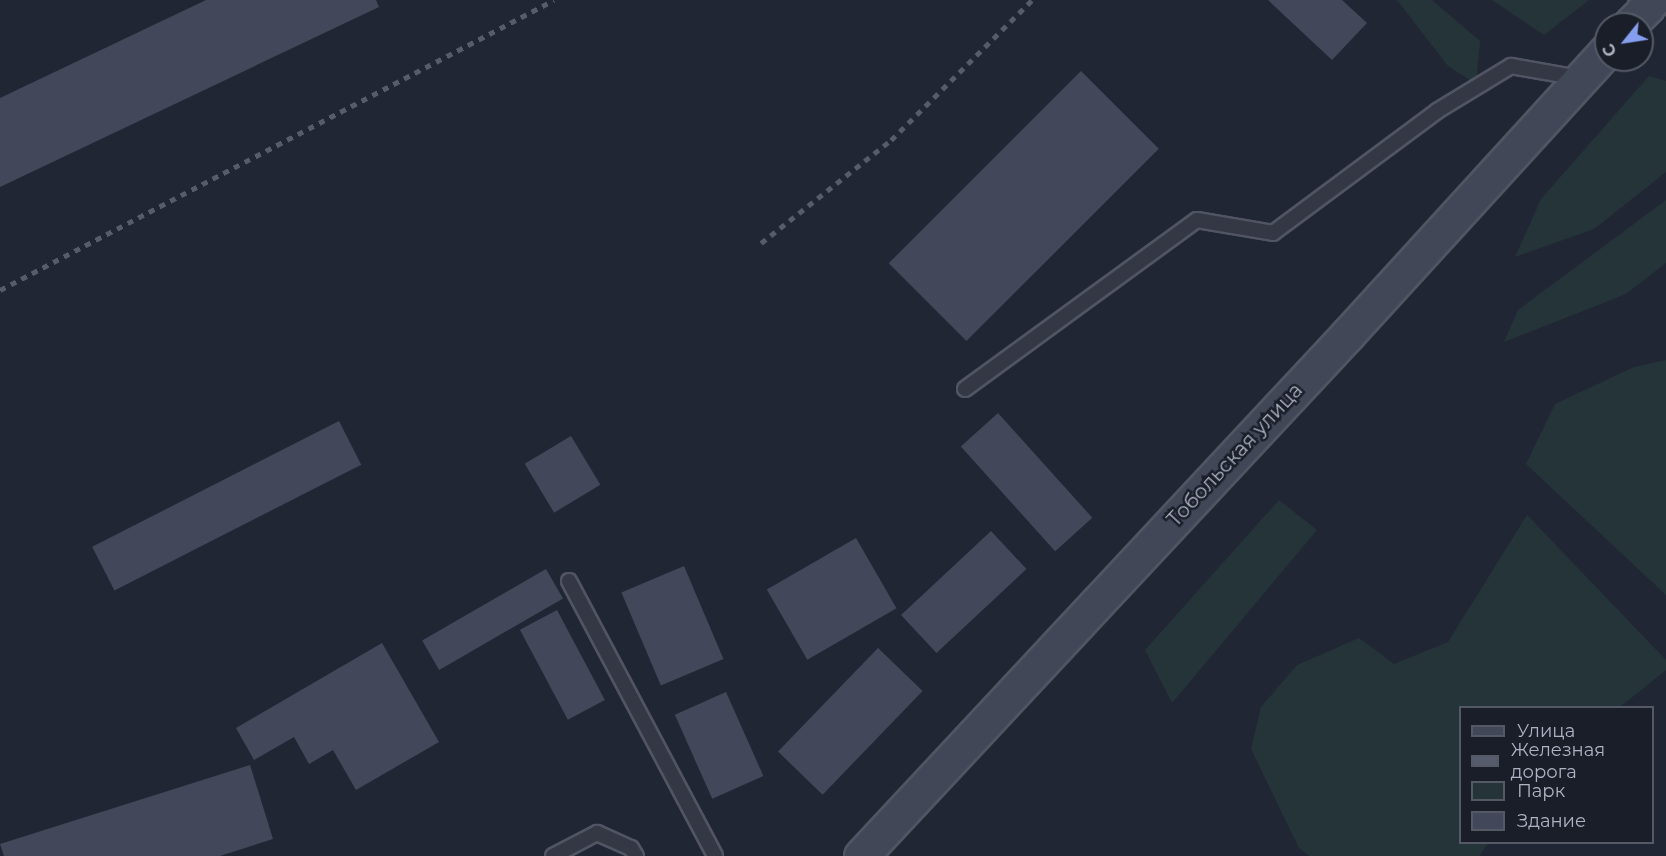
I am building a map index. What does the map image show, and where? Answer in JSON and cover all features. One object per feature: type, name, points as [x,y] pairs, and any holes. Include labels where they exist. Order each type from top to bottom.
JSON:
[{"type":"main road","points":[[1642,12],[1653,0]]},
{"type":"main road","name":"Тобольская улица","points":[[861,856],[1348,334],[1594,64]]},
{"type":"lane","points":[[965,389],[1197,220],[1273,234],[1437,111],[1511,66],[1582,78]]},
{"type":"lane","points":[[568,581],[715,856]]},
{"type":"lane","points":[[553,856],[597,833],[631,848],[636,856]]},
{"type":"green space","points":[[1397,0],[1432,0],[1480,41],[1476,84],[1448,66]]},
{"type":"green space","points":[[1492,0],[1589,0],[1544,35]]},
{"type":"green space","points":[[1649,76],[1666,81],[1666,172],[1594,229],[1515,257],[1541,199]]},
{"type":"green space","points":[[1666,200],[1666,263],[1626,294],[1504,342],[1518,310]]},
{"type":"green space","points":[[1666,360],[1666,595],[1526,464],[1555,404],[1634,367]]},
{"type":"green space","points":[[1279,500],[1317,530],[1172,703],[1145,650]]},
{"type":"green space","points":[[1527,515],[1666,660],[1666,670],[1621,706],[1459,706],[1459,844],[1487,844],[1479,856],[1309,856],[1299,848],[1251,749],[1261,707],[1297,665],[1359,638],[1394,664],[1448,642]]},
{"type":"building","points":[[206,0],[376,0],[379,7],[0,187],[0,98]]},
{"type":"building","points":[[1268,0],[1342,0],[1367,23],[1332,60]]},
{"type":"building","points":[[1081,71],[1159,149],[966,341],[889,263]]},
{"type":"building","points":[[998,413],[1092,518],[1055,551],[961,446]]},
{"type":"building","points":[[339,421],[361,465],[114,590],[92,547]]},
{"type":"building","points":[[571,436],[600,485],[554,513],[525,464]]},
{"type":"building","points":[[991,531],[1026,569],[937,653],[901,615]]},
{"type":"building","points":[[856,538],[896,608],[807,660],[767,590]]},
{"type":"building","points":[[684,566],[723,659],[661,686],[621,593]]},
{"type":"building","points":[[546,569],[563,598],[439,670],[422,640]]},
{"type":"building","points":[[557,610],[605,700],[568,720],[520,630]]},
{"type":"building","points":[[382,643],[439,742],[356,790],[333,750],[309,764],[294,737],[254,760],[236,728]]},
{"type":"building","points":[[878,648],[923,691],[823,795],[778,752]]},
{"type":"building","points":[[726,692],[763,776],[712,799],[675,715]]},
{"type":"building","points":[[250,765],[273,839],[220,856],[4,856],[0,844]]},
{"type":"railway","points":[[0,290],[554,0]]},
{"type":"railway","points":[[761,243],[891,140],[1032,0]]}]
